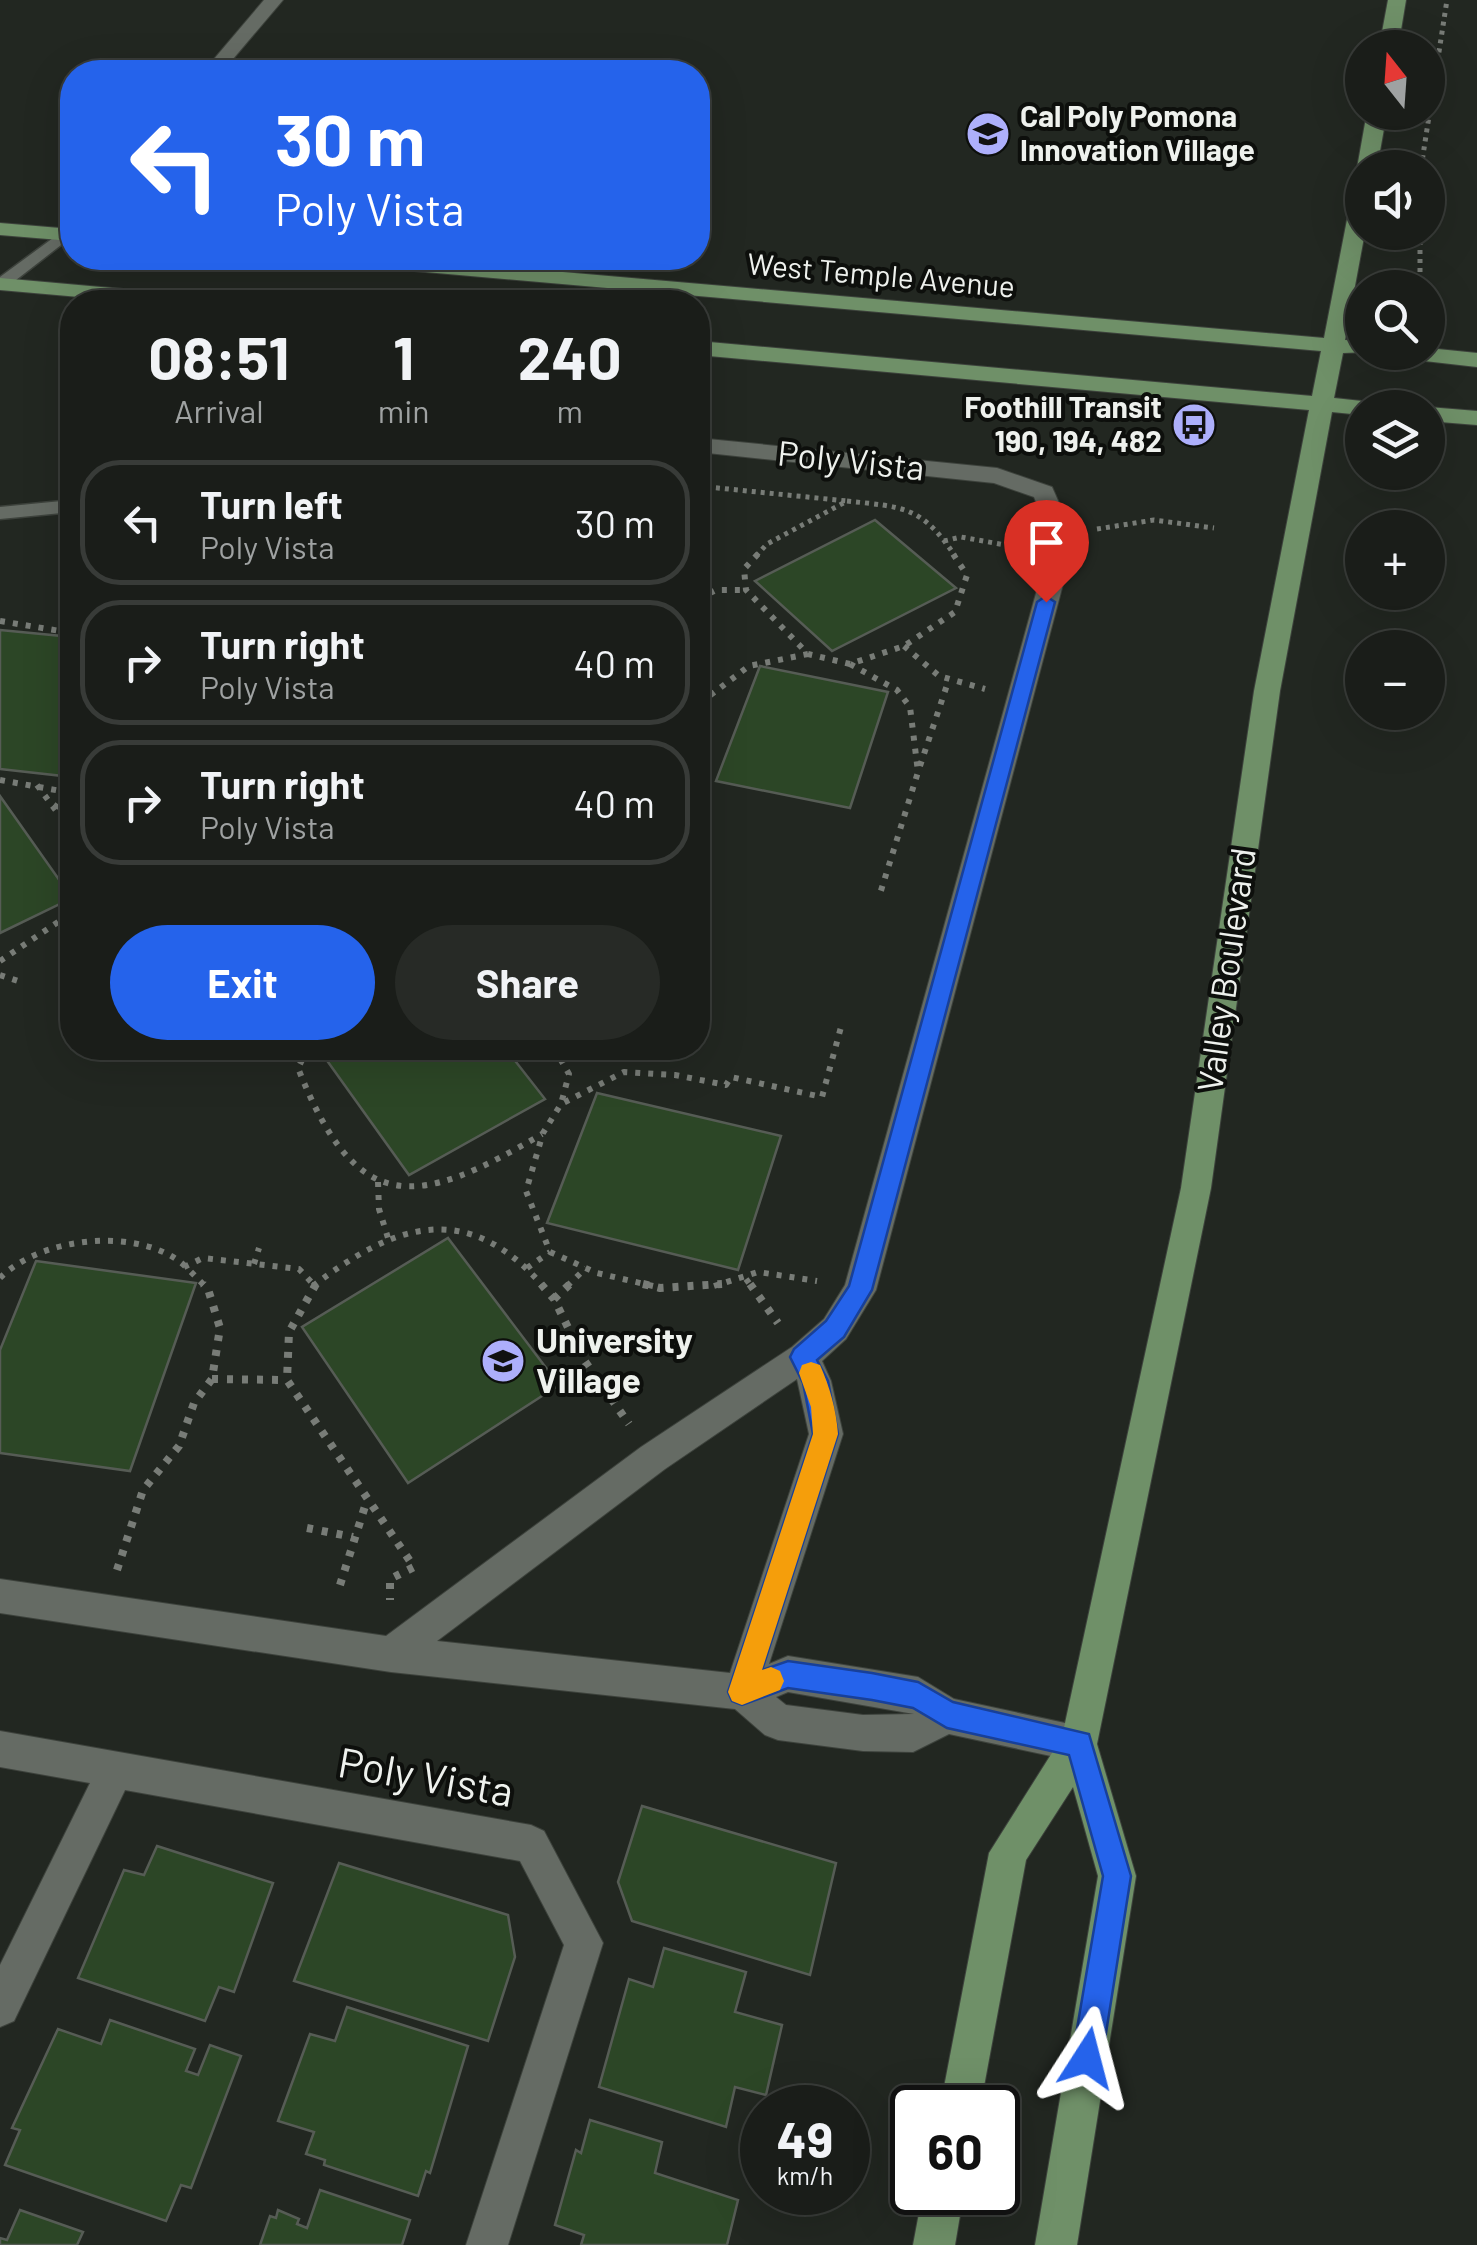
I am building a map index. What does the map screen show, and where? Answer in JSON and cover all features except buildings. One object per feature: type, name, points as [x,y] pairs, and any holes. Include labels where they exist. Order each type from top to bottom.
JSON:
[{"type":"main road","points":[[1391,30],[1396,0]]},
{"type":"main road","points":[[0,229],[60,232]]},
{"type":"main road","name":"Valley Boulevard","points":[[964,2085],[1008,1853],[1079,1744],[1196,1188],[1267,691],[1336,346],[1351,250]]},
{"type":"main road","name":"West Temple Avenue","points":[[472,270],[699,290]]},
{"type":"main road","points":[[1,284],[68,290]]},
{"type":"main road","name":"West Temple Avenue","points":[[710,291],[1345,347]]},
{"type":"main road","points":[[710,349],[1345,407]]},
{"type":"main road","points":[[1445,356],[1477,360]]},
{"type":"main road","points":[[1445,415],[1477,418]]},
{"type":"main road","name":"Valley Boulevard","points":[[1056,2245],[1117,1876],[1079,1744]]},
{"type":"main road","points":[[934,2245],[940,2215]]},
{"type":"street","points":[[222,60],[274,0]]},
{"type":"street","name":"Poly Vista","points":[[710,447],[997,476],[1044,492],[1063,539]]},
{"type":"street","points":[[391,1654],[653,1458],[802,1357],[835,1329],[860,1290],[1063,539]]},
{"type":"street","points":[[742,1692],[826,1434],[815,1381],[802,1357]]},
{"type":"street","points":[[0,1596],[391,1654],[742,1692],[788,1674],[918,1695],[947,1715],[1079,1744]]},
{"type":"street","points":[[742,1692],[778,1722],[863,1733],[914,1734],[947,1715]]},
{"type":"street","name":"Poly Vista","points":[[0,1749],[530,1844],[584,1943],[487,2245]]},
{"type":"street","points":[[0,2007],[116,1769]]},
{"type":"lane","points":[[1,284],[60,240]]},
{"type":"lane","points":[[0,513],[60,507]]},
{"type":"path","points":[[1424,150],[1446,0]]},
{"type":"path","points":[[710,487],[906,508],[944,541],[967,575],[955,612],[904,646],[878,658],[850,664]]},
{"type":"path","points":[[808,654],[746,590],[744,569],[767,544],[846,501]]},
{"type":"path","points":[[944,541],[961,537],[1028,549],[1130,521],[1180,521],[1214,528]]},
{"type":"path","points":[[710,593],[746,590]]},
{"type":"path","points":[[0,621],[60,631]]},
{"type":"path","points":[[904,646],[922,669],[948,682],[1020,697]]},
{"type":"path","points":[[710,691],[732,672],[765,659],[808,654],[850,664],[898,690],[910,707],[918,772]]},
{"type":"path","points":[[879,897],[948,682]]},
{"type":"path","points":[[0,780],[60,790]]},
{"type":"path","points":[[36,784],[60,816]]},
{"type":"path","points":[[54,808],[60,802]]},
{"type":"path","points":[[0,962],[60,921]]},
{"type":"path","points":[[0,976],[22,982]]},
{"type":"path","points":[[561,1104],[624,1072],[675,1075],[726,1085],[731,1078],[822,1097],[841,1027]]},
{"type":"path","points":[[302,1060],[298,1068],[311,1106],[343,1149],[378,1182],[415,1185],[458,1177],[497,1162],[543,1133]]},
{"type":"path","points":[[561,1060],[569,1074],[561,1104],[543,1133],[526,1191],[550,1252],[586,1268],[660,1288],[712,1288],[758,1272],[770,1272],[860,1290]]},
{"type":"path","points":[[378,1182],[379,1209],[388,1238]]},
{"type":"path","points":[[391,1654],[390,1579],[414,1567],[287,1380],[288,1332],[314,1285],[388,1238],[421,1230],[454,1228],[495,1243],[527,1268],[554,1300],[584,1360],[653,1458]]},
{"type":"path","points":[[0,1278],[67,1242],[121,1241],[174,1258],[184,1266],[208,1289],[220,1328],[212,1378],[194,1403],[179,1446],[143,1490],[103,1614]]},
{"type":"path","points":[[254,1264],[259,1248]]},
{"type":"path","points":[[527,1268],[550,1252]]},
{"type":"path","points":[[184,1266],[203,1258],[298,1270],[314,1285]]},
{"type":"path","points":[[554,1300],[586,1268]]},
{"type":"path","points":[[746,1279],[802,1357]]},
{"type":"path","points":[[212,1378],[287,1380]]},
{"type":"path","points":[[340,1584],[367,1500]]},
{"type":"path","points":[[307,1528],[354,1537]]},
{"type":"slow traffic","points":[[771,1681],[742,1692],[826,1434],[823,1407],[811,1373]]},
{"type":"place","name":"Cal Poly Pomona Innovation Village","points":[[988,134]]},
{"type":"place","name":"Foothill Transit 190, 194, 482","points":[[1194,425]]},
{"type":"place","name":"University Village","points":[[503,1361]]},
{"type":"route","points":[[1046,602],[860,1290],[835,1329],[802,1357],[815,1381],[826,1434],[742,1692],[788,1674],[872,1686],[918,1695],[947,1715],[1079,1744],[1117,1876],[1087,2058]]}]
